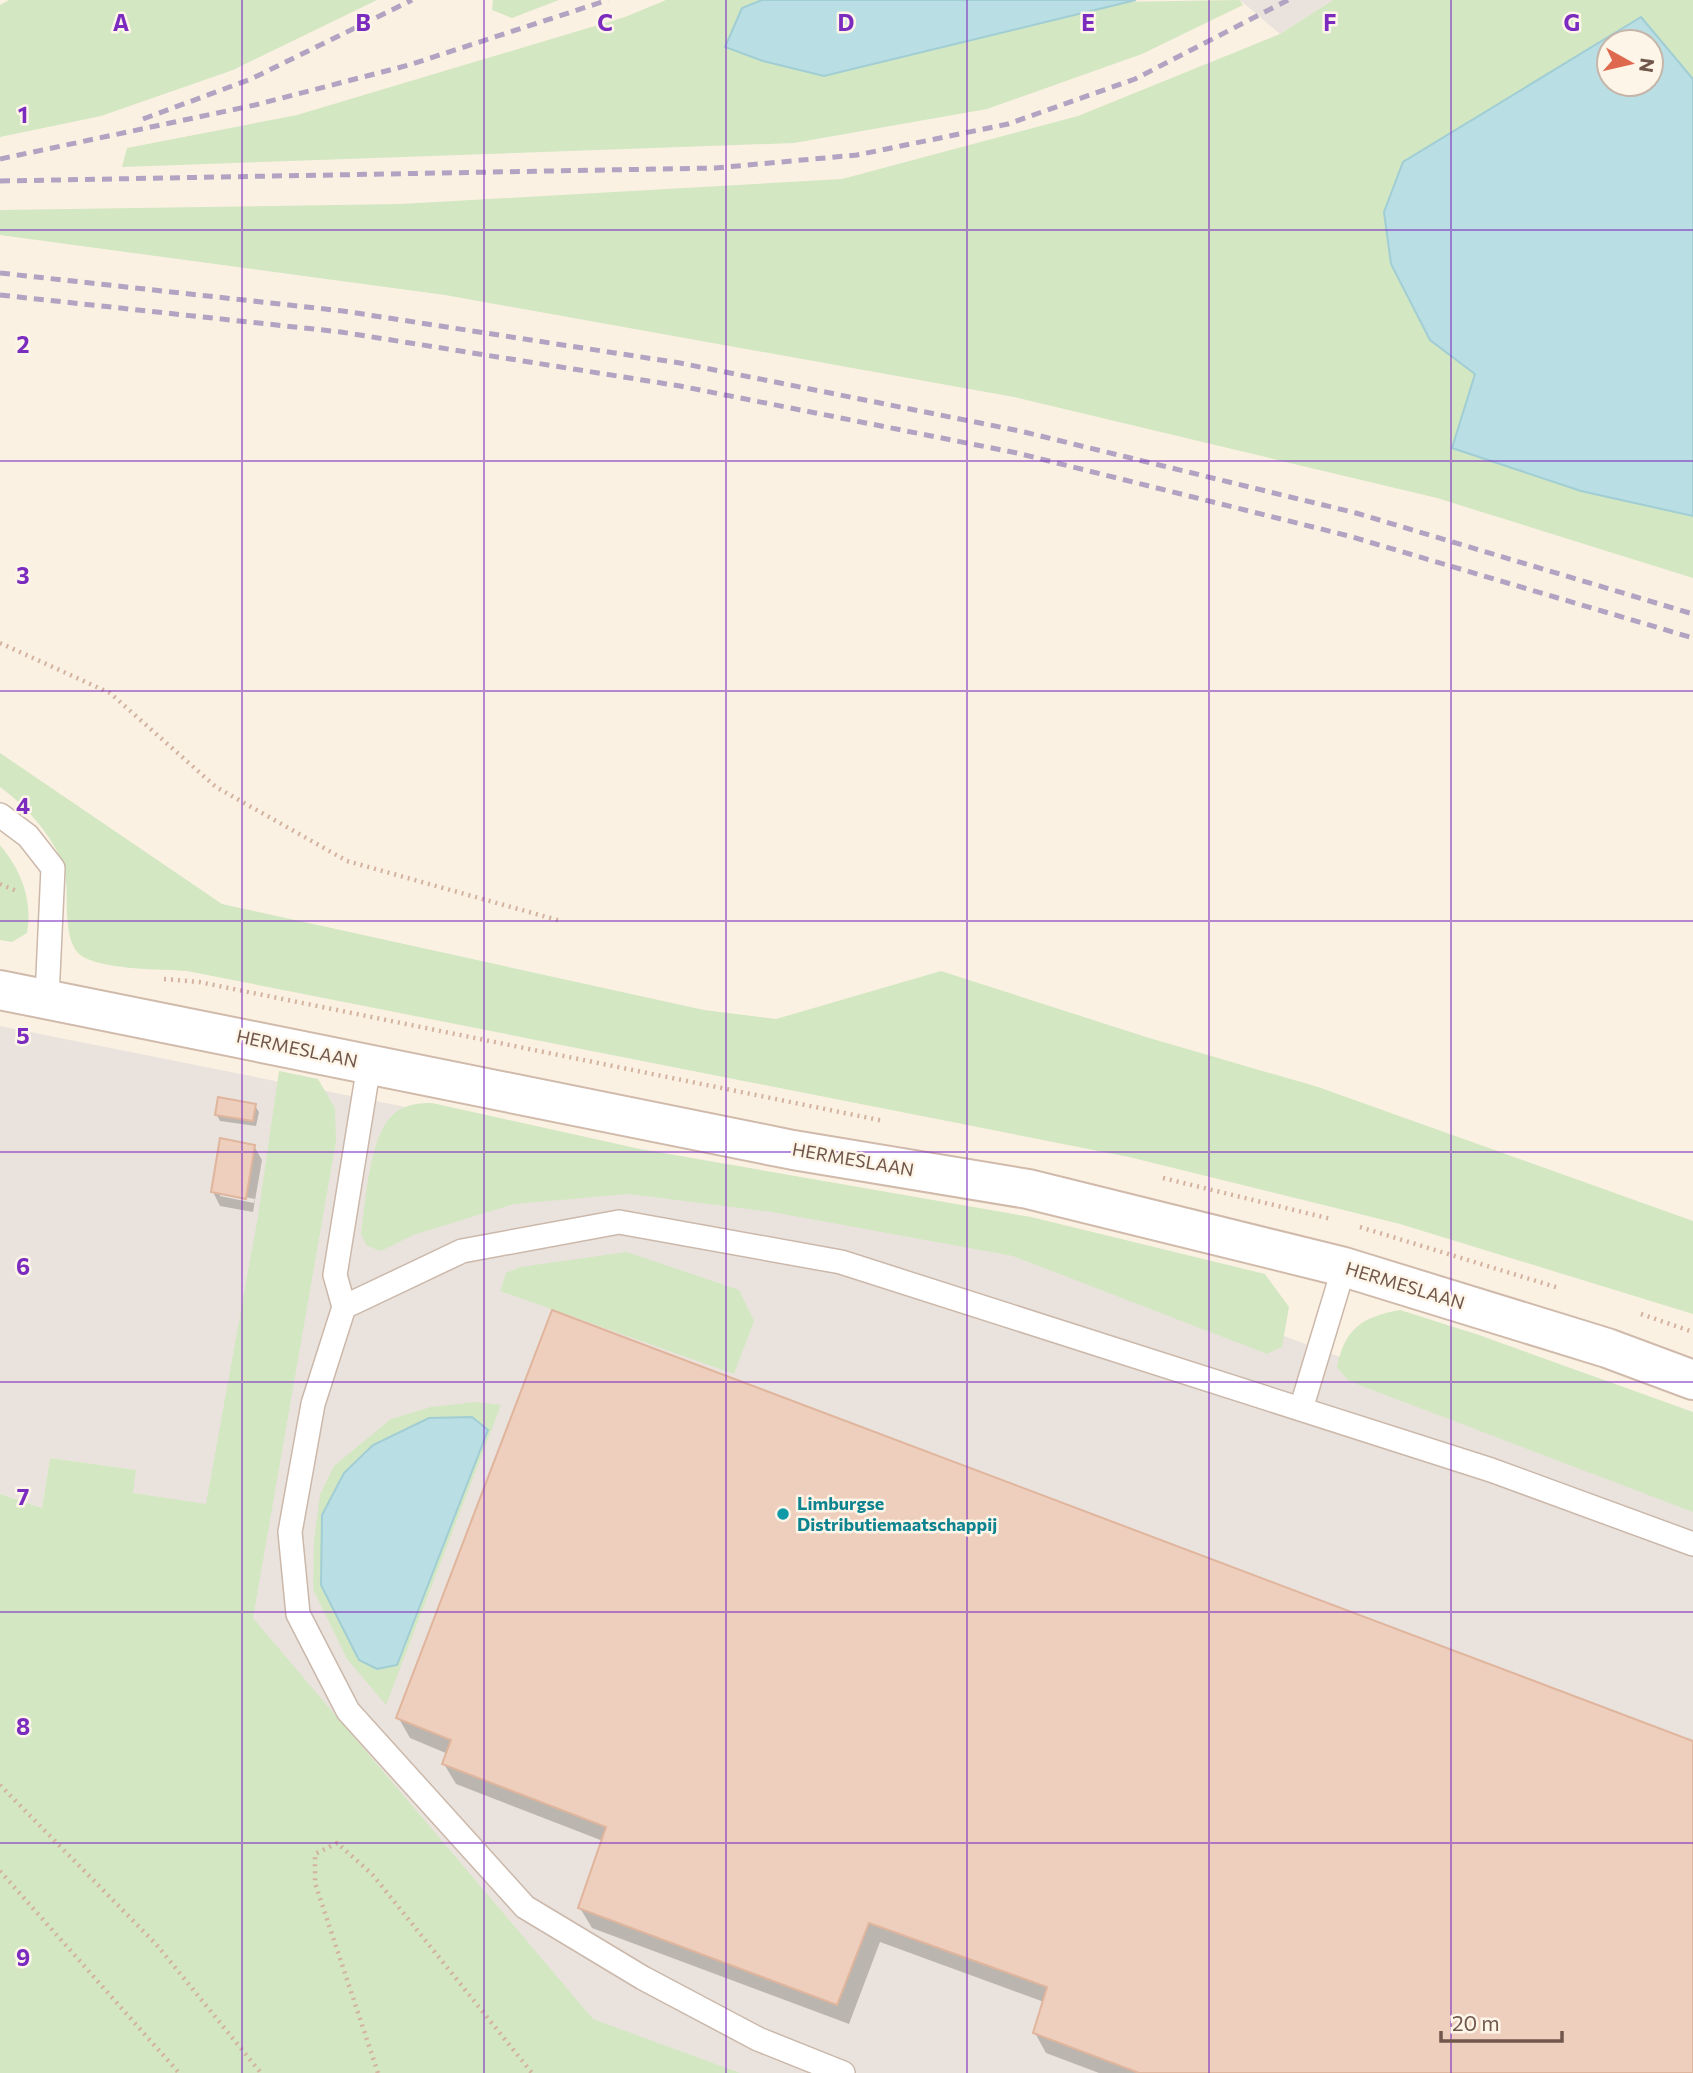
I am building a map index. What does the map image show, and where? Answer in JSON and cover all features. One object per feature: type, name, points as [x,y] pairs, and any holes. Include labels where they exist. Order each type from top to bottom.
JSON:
[{"type":"street","name":"HERMESLAAN","points":[[0,990],[47,997],[793,1150],[1028,1189],[1344,1267],[1607,1348],[1693,1380]]},
{"type":"lane","points":[[0,816],[28,836],[53,868],[47,997]]},
{"type":"lane","points":[[369,1065],[335,1275],[344,1307],[313,1404],[290,1532],[298,1614],[348,1711],[525,1907],[643,1978],[758,2039],[843,2073]]},
{"type":"lane","points":[[344,1307],[462,1251],[619,1222],[841,1262],[1491,1470],[1693,1544]]},
{"type":"lane","points":[[1301,1409],[1344,1267]]},
{"type":"path","points":[[0,643],[110,693],[216,787],[347,861],[561,921]]},
{"type":"path","points":[[0,1785],[156,1944],[261,2073]]},
{"type":"path","points":[[378,2073],[315,1883],[315,1854],[337,1843],[372,1874],[532,2073]]},
{"type":"path","points":[[0,1871],[180,2073]]},
{"type":"shaded area","points":[[1240,0],[1333,0],[1280,34]]},
{"type":"shaded area","points":[[0,1026],[993,1224],[1326,1352],[1693,1482],[1693,2073],[618,2073],[132,1493],[135,1470],[50,1458],[42,1508],[0,1494]]},
{"type":"green space","points":[[9,0],[377,0],[233,70],[101,116],[0,137],[0,5]]},
{"type":"green space","points":[[493,0],[559,0],[512,18],[492,10]]},
{"type":"green space","points":[[666,0],[762,0],[742,8],[1240,0],[1243,5],[1142,54],[987,109],[794,143],[122,167],[127,148],[297,115],[625,17]]},
{"type":"green space","points":[[1333,0],[1693,0],[1693,79],[1665,46],[1665,28],[1650,28],[1641,18],[1624,28],[1595,28],[1595,46],[1403,162],[1391,265],[1429,340],[1475,374],[1453,448],[1581,491],[1693,516],[1693,578],[1437,498],[1014,397],[445,295],[0,235],[0,210],[401,204],[842,179],[1078,116],[1280,34]]},
{"type":"green space","points":[[0,753],[222,904],[704,1010],[776,1019],[941,971],[1146,1037],[1318,1087],[1693,1221],[1693,1314],[1400,1224],[1129,1157],[187,971],[135,968],[96,962],[76,951],[71,940],[65,871],[57,850],[36,820],[0,787]]},
{"type":"green space","points":[[0,845],[14,865],[27,897],[27,933],[12,942],[0,940]]},
{"type":"green space","points":[[279,1071],[318,1079],[335,1108],[336,1141],[253,1618],[593,2019],[740,2073],[0,2073],[0,1494],[42,1508],[50,1458],[136,1470],[133,1493],[206,1504],[258,1216]]},
{"type":"green space","points":[[432,1103],[640,1149],[1031,1217],[1265,1274],[1289,1307],[1282,1347],[1267,1354],[1013,1256],[772,1212],[629,1194],[514,1204],[413,1235],[381,1251],[367,1246],[361,1234],[370,1168],[380,1135],[387,1121],[400,1109]]},
{"type":"green space","points":[[627,1252],[739,1290],[754,1321],[734,1374],[500,1291],[506,1273],[520,1267]]},
{"type":"green space","points":[[1400,1310],[1479,1335],[1693,1412],[1693,1512],[1349,1381],[1337,1367],[1350,1334],[1357,1326],[1375,1316]]},
{"type":"green space","points":[[475,1402],[501,1405],[386,1705],[347,1659],[313,1589],[314,1540],[320,1495],[334,1466],[391,1419],[431,1407]]},
{"type":"water","points":[[762,0],[1136,0],[824,76],[763,61],[725,47],[742,8]]},
{"type":"water","points":[[1641,17],[1650,28],[1623,28]]},
{"type":"water","points":[[1595,45],[1595,98],[1665,98],[1665,46],[1693,79],[1693,516],[1581,491],[1452,448],[1475,374],[1430,340],[1391,264],[1384,212],[1403,162]]},
{"type":"water","points":[[472,1417],[488,1430],[397,1665],[377,1669],[359,1660],[321,1585],[322,1515],[344,1473],[373,1445],[429,1418]]},
{"type":"building","points":[[218,1097],[256,1104],[253,1121],[215,1115]]},
{"type":"building","points":[[220,1138],[255,1145],[246,1199],[211,1192]]},
{"type":"building","name":"Limburgse Distributiemaatschappij","points":[[552,1310],[1693,1741],[1693,2073],[1139,2073],[1033,2033],[1047,1987],[869,1923],[837,2005],[578,1908],[606,1827],[442,1764],[451,1740],[396,1718]]},
{"type":"railway","points":[[143,119],[251,79],[412,0]]},
{"type":"railway","points":[[0,159],[255,105],[409,65],[608,0]]},
{"type":"railway","points":[[0,181],[715,168],[857,155],[1008,124],[1135,79],[1288,0]]},
{"type":"railway","points":[[0,273],[343,311],[680,363],[1020,431],[1356,513],[1693,614]]},
{"type":"railway","points":[[0,295],[341,332],[680,386],[1017,453],[1349,536],[1693,638]]},
{"type":"place","name":"Limburgse Distributiemaatschappij","points":[[783,1514]]}]
